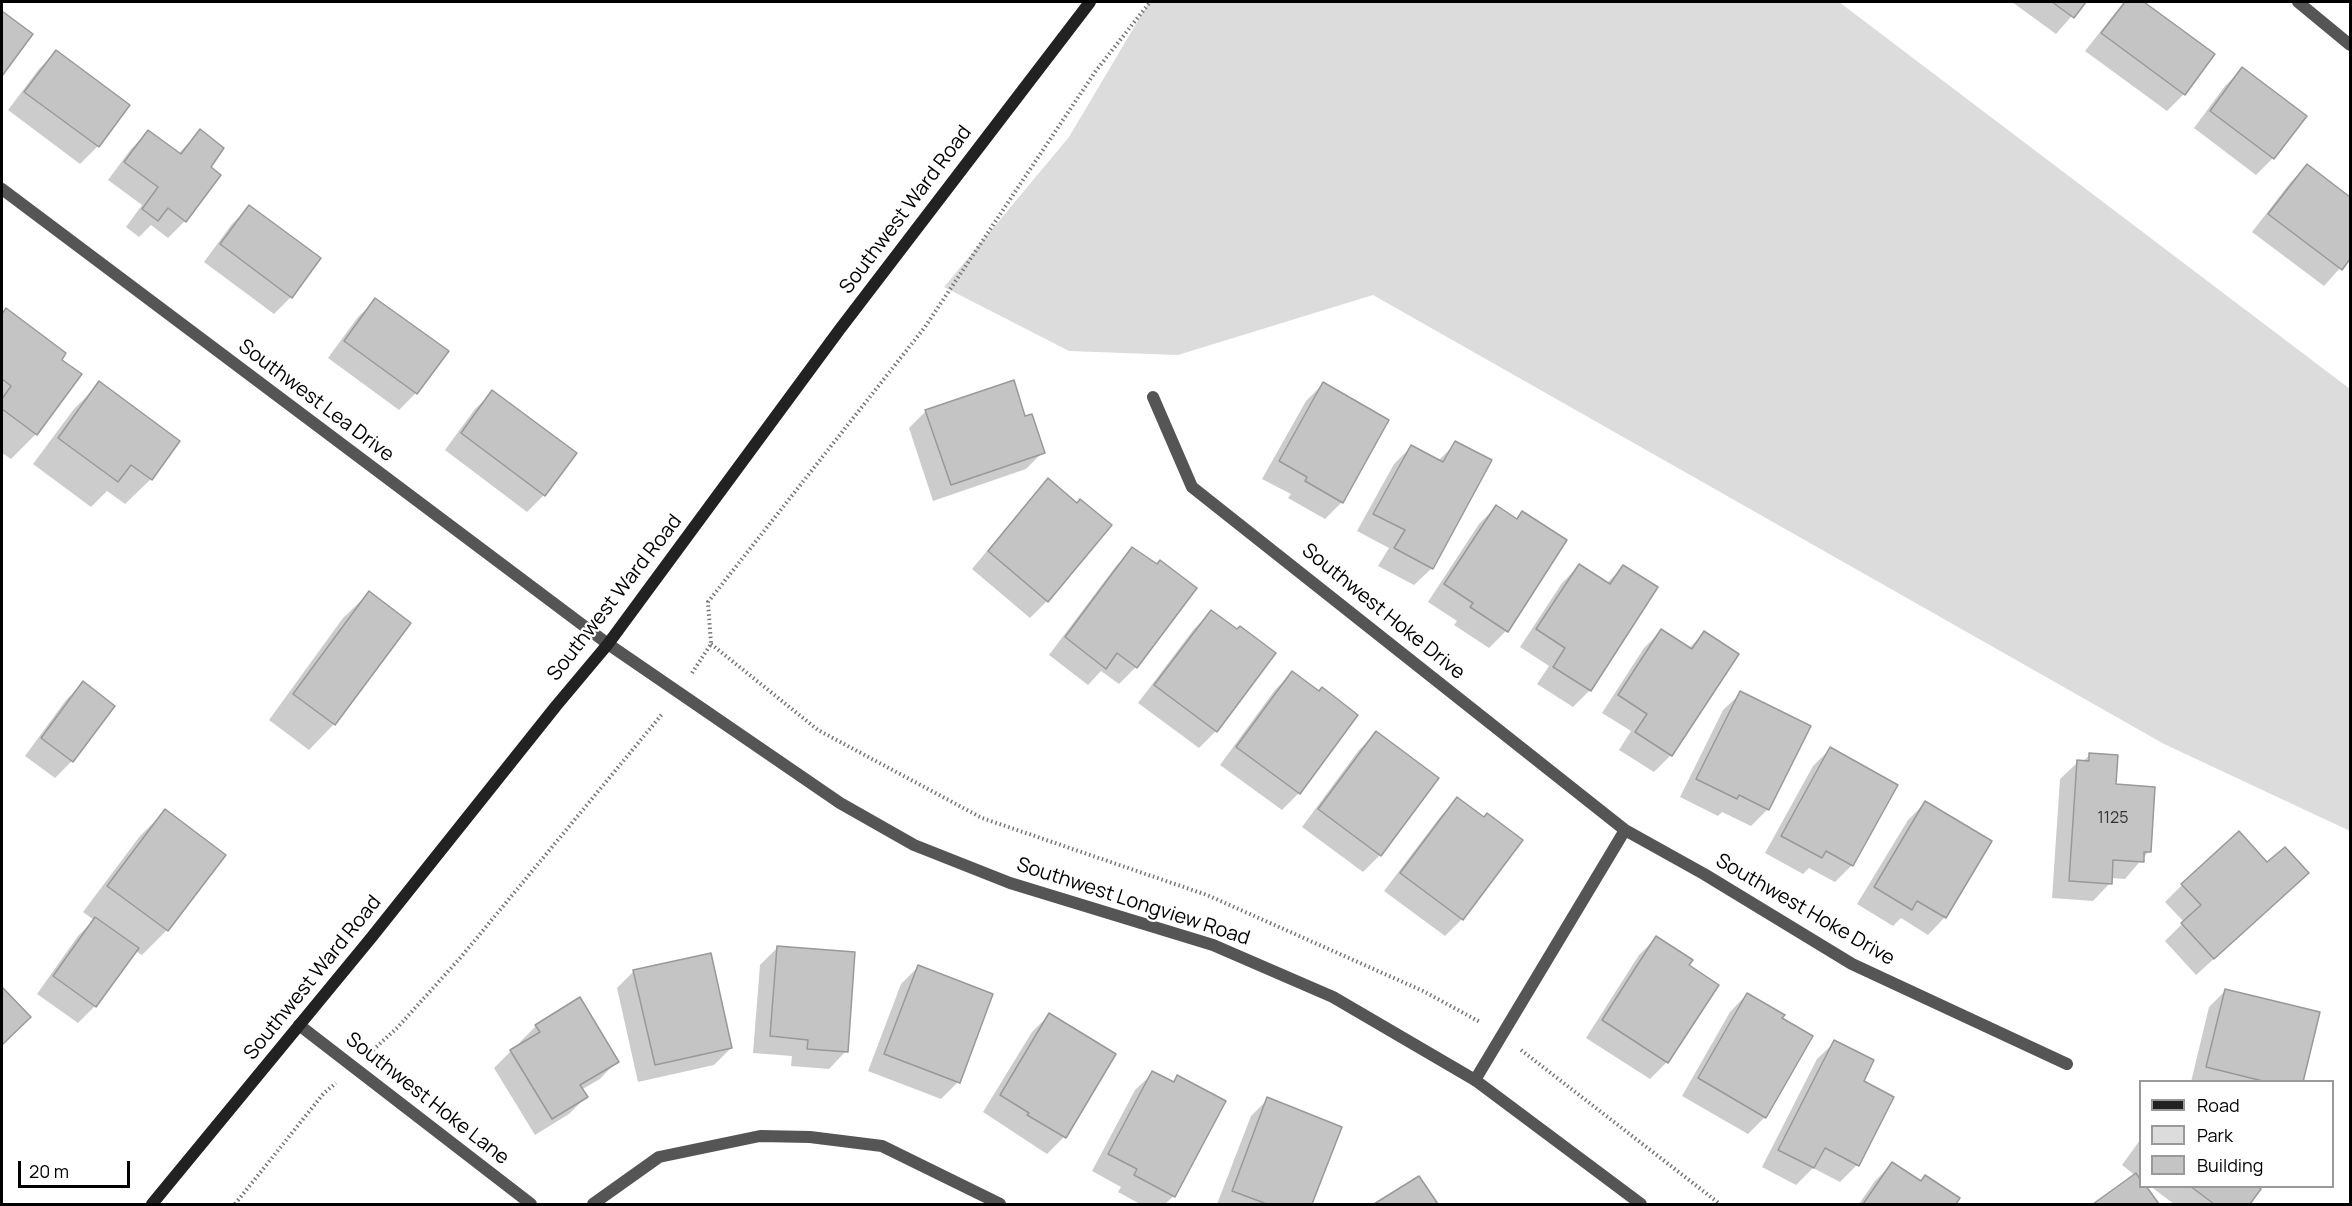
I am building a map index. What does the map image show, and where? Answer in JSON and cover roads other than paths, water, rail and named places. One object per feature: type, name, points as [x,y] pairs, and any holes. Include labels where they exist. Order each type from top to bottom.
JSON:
[{"type":"main road","name":"Southwest Ward Road","points":[[152,1204],[371,938],[608,644],[840,329],[1090,2]]},
{"type":"street","points":[[2298,2],[2350,45]]},
{"type":"street","name":"Southwest Lea Drive","points":[[2,189],[608,644]]},
{"type":"street","name":"Southwest Hoke Drive","points":[[1154,397],[1192,487],[1296,567],[1625,830],[1704,874],[1852,964],[2067,1064]]},
{"type":"street","name":"Southwest Longview Road","points":[[608,644],[840,803],[914,845],[1010,882],[1213,945],[1333,997],[1475,1080],[1641,1204]]},
{"type":"street","points":[[1475,1080],[1625,830]]},
{"type":"street","name":"Southwest Hoke Lane","points":[[299,1025],[531,1204]]},
{"type":"street","points":[[593,1204],[659,1157],[760,1136],[810,1137],[882,1146],[1000,1204]]}]
